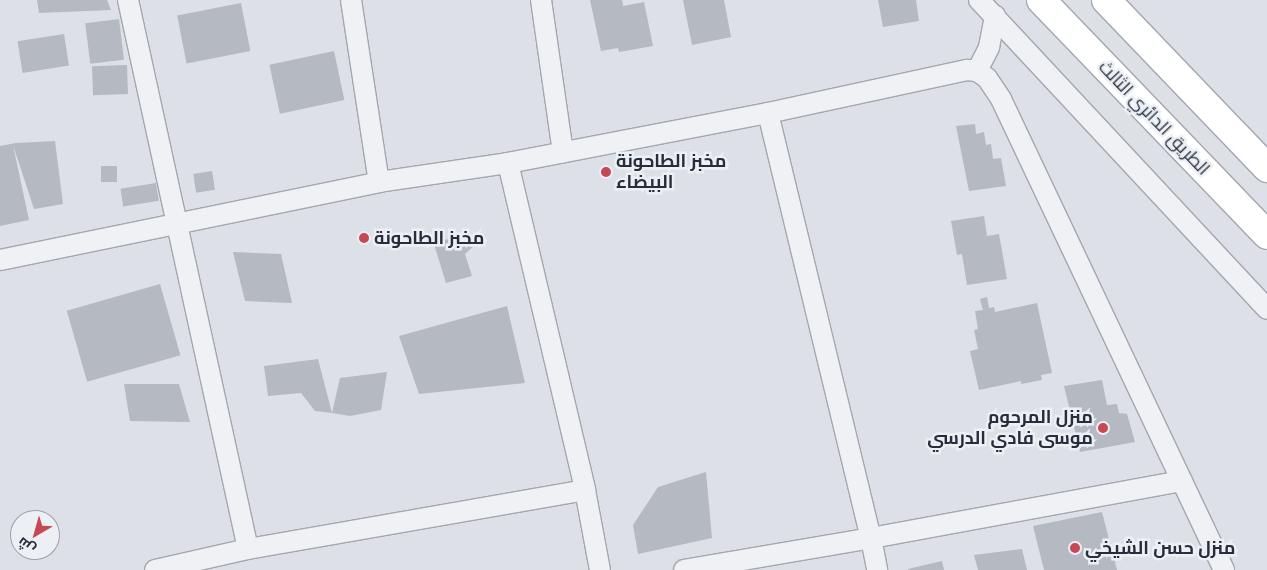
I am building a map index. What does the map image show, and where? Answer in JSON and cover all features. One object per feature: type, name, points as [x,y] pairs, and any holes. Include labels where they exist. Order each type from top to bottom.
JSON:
[{"type":"highway","name":"الطريق الدائري الثالث","points":[[1041,0],[1267,235]]},
{"type":"highway","points":[[1106,0],[1267,168]]},
{"type":"street","points":[[128,0],[179,225],[248,549]]},
{"type":"street","points":[[351,0],[379,182]]},
{"type":"street","points":[[542,0],[563,152]]},
{"type":"street","points":[[979,0],[1267,309]]},
{"type":"street","points":[[978,71],[989,47],[995,16]]},
{"type":"street","points":[[0,260],[179,225],[379,182],[508,163],[768,113],[967,70],[978,71],[987,78],[1002,99],[1224,570]]},
{"type":"street","points":[[768,113],[871,538],[877,570]]},
{"type":"street","points":[[508,163],[585,490],[600,570]]},
{"type":"street","points":[[684,570],[1182,481]]},
{"type":"street","points":[[155,570],[248,549],[585,490]]},
{"type":"building","points":[[37,0],[107,0],[111,10],[39,13]]},
{"type":"building","points":[[590,0],[622,0],[623,6],[644,2],[653,46],[619,52],[618,48],[601,51]]},
{"type":"building","points":[[683,0],[724,0],[731,37],[692,45]]},
{"type":"building","points":[[878,0],[916,0],[919,21],[883,27]]},
{"type":"building","points":[[241,3],[250,51],[187,64],[177,15]]},
{"type":"building","points":[[119,19],[124,60],[90,64],[85,23]]},
{"type":"building","points":[[64,34],[69,66],[23,73],[18,41]]},
{"type":"building","points":[[334,51],[344,100],[280,114],[269,65]]},
{"type":"building","points":[[127,65],[128,94],[93,95],[92,66]]},
{"type":"building","points":[[975,124],[976,134],[984,132],[986,145],[991,144],[993,159],[1001,158],[1006,186],[969,191],[956,126]]},
{"type":"building","points":[[55,141],[63,204],[34,209],[13,145],[29,220],[0,226],[0,146],[16,143]]},
{"type":"building","points":[[101,166],[117,166],[117,182],[101,182]]},
{"type":"building","points":[[212,171],[215,190],[196,193],[193,174]]},
{"type":"building","points":[[156,183],[159,201],[123,206],[120,189]]},
{"type":"building","points":[[984,216],[987,236],[999,234],[1007,279],[967,285],[962,254],[957,255],[951,221]]},
{"type":"building","points":[[486,235],[465,254],[472,276],[446,283],[433,241]]},
{"type":"building","points":[[233,252],[281,254],[292,303],[245,301]]},
{"type":"building","points":[[160,284],[180,355],[87,382],[67,311]]},
{"type":"building","points":[[987,297],[989,308],[994,307],[995,312],[1037,303],[1052,373],[1041,375],[1042,380],[1021,384],[1021,381],[979,390],[970,351],[978,349],[974,330],[978,329],[975,311],[983,310],[980,299]]},
{"type":"building","points":[[507,306],[525,383],[419,394],[399,336]]},
{"type":"building","points":[[318,359],[332,413],[315,411],[301,393],[268,396],[264,366]]},
{"type":"building","points":[[387,372],[381,410],[350,416],[332,413],[340,378]]},
{"type":"building","name":"منزل المرحوم موسى فادي الدرسي","points":[[1102,380],[1107,405],[1117,404],[1119,413],[1127,414],[1135,442],[1080,452],[1064,386]]},
{"type":"building","points":[[124,384],[179,384],[190,422],[130,421]]},
{"type":"building","points":[[706,472],[712,538],[638,554],[633,525],[658,487]]},
{"type":"building","name":"منزل حسن الشيخي","points":[[1102,512],[1117,570],[1044,570],[1033,526]]},
{"type":"building","points":[[1022,549],[1027,570],[978,570],[974,555]]},
{"type":"building","points":[[942,561],[944,570],[908,570],[908,569]]},
{"type":"place","name":"مخبز الطاحونة البيضاء","points":[[606,172]]},
{"type":"place","name":"مخبز الطاحونة","points":[[364,238]]},
{"type":"place","name":"منزل المرحوم موسى فادي الدرسي","points":[[1103,428]]},
{"type":"place","name":"منزل حسن الشيخي","points":[[1075,548]]}]
